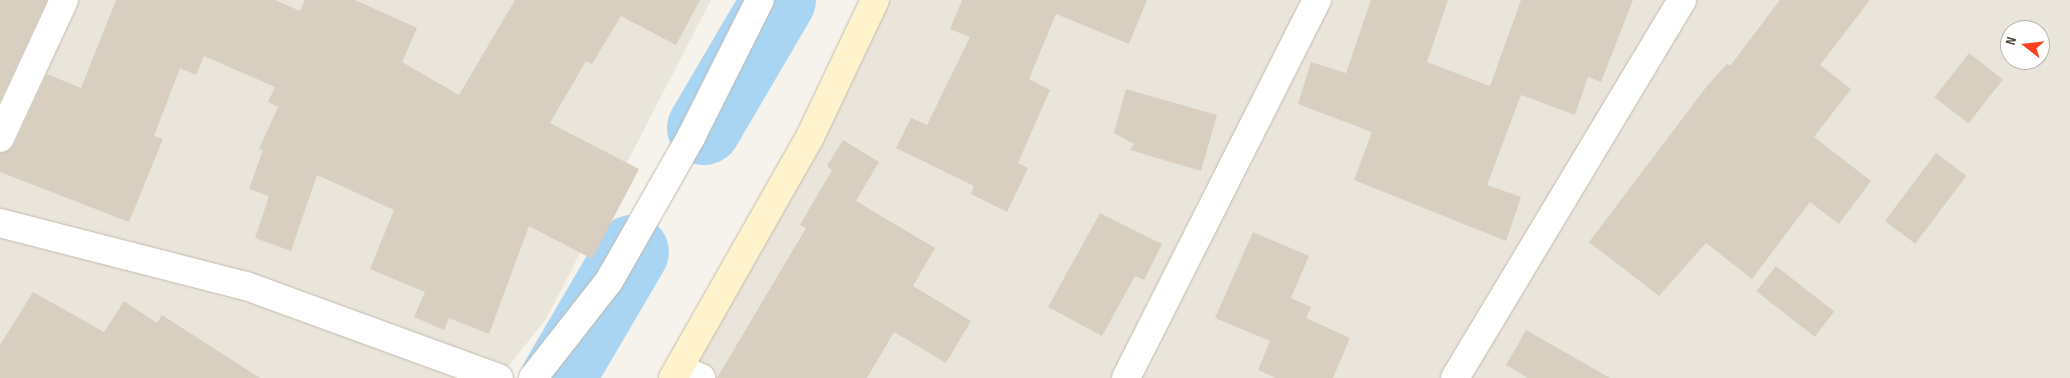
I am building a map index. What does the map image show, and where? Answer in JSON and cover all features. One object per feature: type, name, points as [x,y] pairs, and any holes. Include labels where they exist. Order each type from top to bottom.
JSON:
[{"type":"street","points":[[0,138],[64,0]]},
{"type":"street","points":[[533,378],[610,281],[692,137],[760,0]]},
{"type":"street","points":[[684,375],[810,139],[875,0]]},
{"type":"street","points":[[1126,378],[1317,0]]},
{"type":"street","points":[[1455,378],[1682,0]]},
{"type":"street","points":[[0,223],[246,286],[499,378]]},
{"type":"shaded area","points":[[0,0],[711,0],[546,319],[499,378],[0,378]]},
{"type":"shaded area","points":[[888,0],[2070,0],[2070,378],[668,378]]},
{"type":"building","points":[[0,0],[47,0],[0,101]]},
{"type":"building","points":[[116,0],[275,0],[300,11],[305,0],[355,0],[417,28],[402,62],[459,95],[515,0],[700,0],[676,45],[621,16],[592,64],[586,61],[550,123],[639,169],[592,259],[529,226],[489,334],[449,318],[444,330],[414,317],[425,292],[370,269],[394,210],[317,175],[291,251],[255,238],[269,196],[249,189],[263,150],[259,149],[278,107],[268,102],[275,87],[204,56],[196,75],[180,68],[154,136],[163,139],[129,222],[0,172],[0,153],[14,145],[47,74],[81,88]]},
{"type":"building","points":[[962,0],[1147,0],[1129,44],[1056,14],[1029,79],[1050,90],[1018,163],[1028,168],[1007,212],[971,194],[974,186],[896,148],[911,118],[927,125],[970,37],[950,29]]},
{"type":"building","points":[[1371,0],[1448,0],[1427,62],[1490,86],[1521,0],[1633,0],[1601,82],[1588,77],[1575,115],[1521,95],[1487,185],[1521,197],[1506,241],[1354,180],[1372,132],[1298,104],[1311,62],[1346,73]]},
{"type":"building","points":[[1780,0],[1870,0],[1820,65],[1851,89],[1814,137],[1871,181],[1839,224],[1810,202],[1752,279],[1706,243],[1659,296],[1589,242],[1707,86],[1727,64],[1730,66]]},
{"type":"building","points":[[1969,53],[2003,79],[1968,124],[1935,97]]},
{"type":"building","points":[[1126,89],[1217,115],[1201,171],[1130,150],[1134,144],[1114,133]]},
{"type":"building","points":[[843,140],[879,162],[856,201],[935,248],[913,286],[971,321],[946,363],[894,332],[867,378],[717,378],[806,228],[800,225],[832,170],[827,166]]},
{"type":"building","points":[[1936,153],[1966,176],[1915,244],[1885,221]]},
{"type":"building","points":[[1100,213],[1162,244],[1144,280],[1135,276],[1102,336],[1048,307]]},
{"type":"building","points":[[1253,232],[1309,256],[1291,298],[1311,307],[1306,318],[1350,338],[1333,378],[1276,378],[1258,370],[1270,341],[1215,318]]},
{"type":"building","points":[[1776,266],[1834,312],[1815,337],[1756,291]]},
{"type":"building","points":[[33,292],[104,332],[124,301],[157,323],[162,315],[260,378],[0,378],[0,345]]},
{"type":"building","points":[[1526,330],[1610,378],[1528,378],[1506,365]]},
{"type":"waterway","points":[[704,128],[779,0]]},
{"type":"waterway","points":[[558,378],[632,252]]}]
